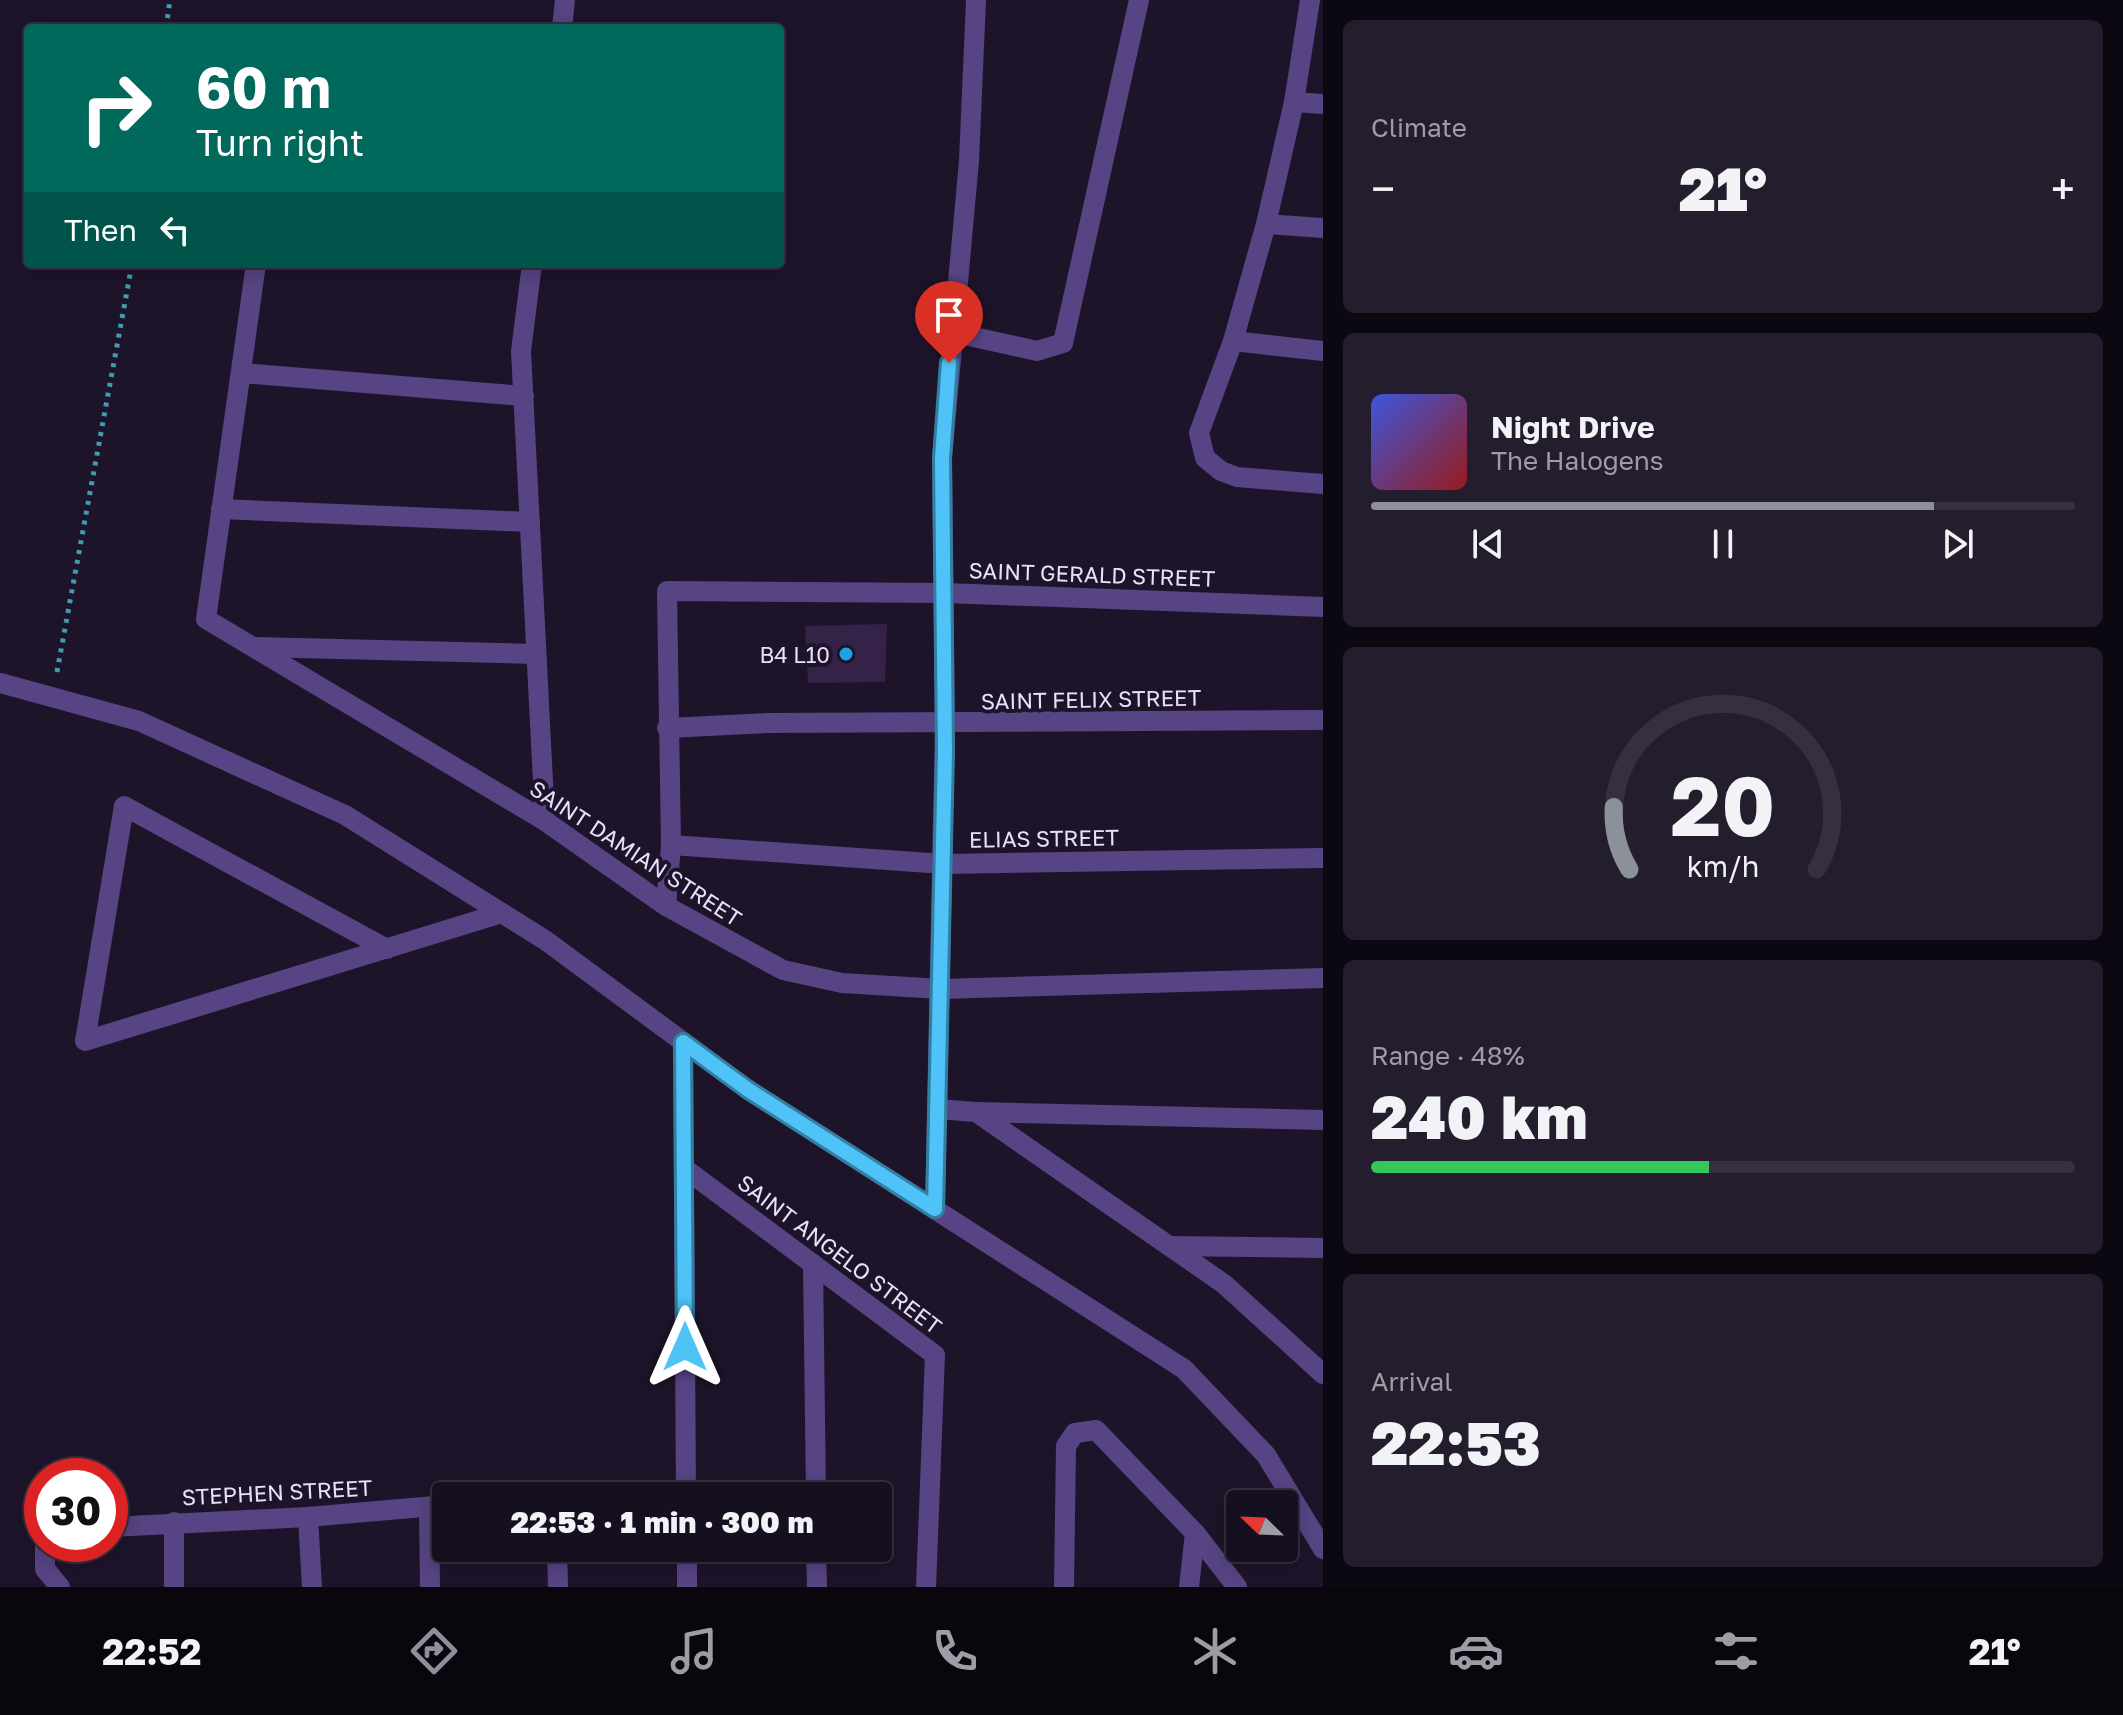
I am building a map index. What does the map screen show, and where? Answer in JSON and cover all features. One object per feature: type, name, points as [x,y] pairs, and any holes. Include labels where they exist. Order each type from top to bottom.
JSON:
[{"type":"street","points":[[562,24],[565,0]]},
{"type":"street","points":[[935,1209],[944,864],[946,593],[942,458],[951,332],[969,161],[976,0]]},
{"type":"street","points":[[951,332],[1037,351],[1063,343],[1139,0]]},
{"type":"street","points":[[1310,0],[1294,102],[1266,224],[1233,341],[1199,433],[1205,458],[1221,471],[1237,477],[1323,484]]},
{"type":"street","points":[[1294,102],[1323,104]]},
{"type":"street","points":[[1266,224],[1323,228]]},
{"type":"street","points":[[255,268],[221,509],[530,522]]},
{"type":"street","points":[[531,268],[521,351],[545,821]]},
{"type":"street","points":[[1233,341],[1323,351]]},
{"type":"street","points":[[241,373],[524,396]]},
{"type":"street","name":"SAINT DAMIAN STREET","points":[[221,509],[206,619],[545,821],[666,906],[783,970],[812,979],[941,989],[1323,978]]},
{"type":"street","name":"SAINT GERALD STREET","points":[[667,728],[667,591],[946,593],[1323,607]]},
{"type":"street","points":[[253,647],[536,654]]},
{"type":"street","points":[[0,683],[139,721],[345,815],[502,913],[747,1089],[1184,1369],[1266,1455],[1323,1549]]},
{"type":"street","name":"SAINT FELIX STREET","points":[[667,728],[768,723],[1323,720]]},
{"type":"street","points":[[666,906],[671,845],[667,728]]},
{"type":"street","points":[[387,949],[124,806],[85,1041],[387,949],[502,913]]},
{"type":"street","name":"ELIAS STREET","points":[[671,845],[944,864],[1323,858]]},
{"type":"street","points":[[683,1042],[686,1482]]},
{"type":"street","points":[[937,1109],[1323,1120]]},
{"type":"street","points":[[976,1112],[1224,1284],[1323,1374]]},
{"type":"street","name":"SAINT ANGELO STREET","points":[[684,1168],[935,1355],[926,1587]]},
{"type":"street","points":[[1169,1246],[1323,1248]]},
{"type":"street","points":[[813,1264],[816,1482]]},
{"type":"street","points":[[1064,1587],[1066,1446],[1075,1433],[1096,1430],[1195,1533],[1237,1587]]},
{"type":"street","name":"STEPHEN STREET","points":[[128,1526],[308,1517],[432,1507]]},
{"type":"street","points":[[308,1517],[312,1587]]},
{"type":"street","points":[[174,1522],[174,1587]]},
{"type":"street","points":[[1189,1587],[1195,1533]]},
{"type":"street","points":[[45,1562],[45,1569],[60,1587]]},
{"type":"street","points":[[430,1587],[432,1562]]},
{"type":"street","points":[[557,1562],[558,1587]]},
{"type":"street","points":[[687,1562],[687,1587]]},
{"type":"street","points":[[816,1562],[817,1587]]},
{"type":"path","points":[[167,24],[170,0]]},
{"type":"path","points":[[53,697],[131,268]]},
{"type":"building","name":"B4 L10","points":[[887,624],[885,682],[808,683],[805,626]]},
{"type":"place","name":"B4 L10","points":[[846,654]]},
{"type":"route","points":[[685,1347],[683,1042],[747,1089],[935,1209],[945,752],[946,593],[942,458],[949,363]]}]
